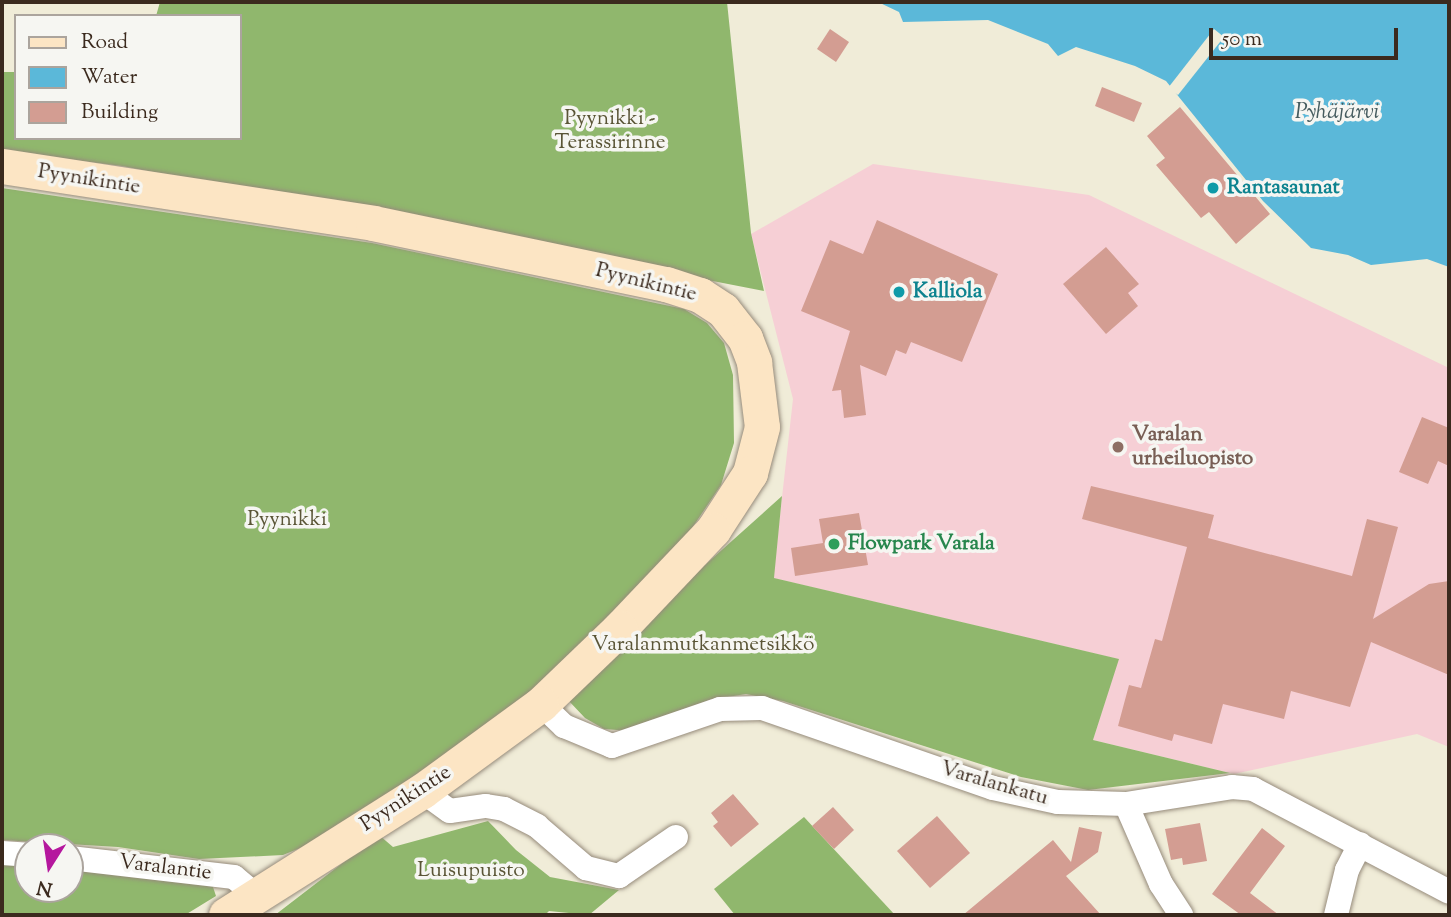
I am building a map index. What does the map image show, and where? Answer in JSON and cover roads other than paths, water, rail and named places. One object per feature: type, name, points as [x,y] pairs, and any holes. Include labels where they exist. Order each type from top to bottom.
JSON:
[{"type":"street","name":"Pyynikintie","points":[[2,166],[373,223],[666,284],[700,295],[723,310],[745,338],[758,377],[762,427],[750,473],[713,530],[620,628],[541,704],[422,791],[254,894],[226,915]]},
{"type":"street","name":"Varalankatu","points":[[541,704],[564,726],[612,746],[720,709],[762,708],[1025,797],[1091,805],[1126,803],[1232,786],[1254,789],[1449,892]]},
{"type":"street","points":[[422,791],[450,811],[486,806],[504,808],[537,826],[586,868],[619,876],[676,837]]},
{"type":"street","points":[[1126,803],[1161,884],[1181,915]]},
{"type":"street","points":[[1336,915],[1347,870],[1360,844]]},
{"type":"street","name":"Varalantie","points":[[84,860],[234,877],[254,894]]},
{"type":"water","name":"Pyhäjärvi","points":[[878,2],[1449,2],[1449,267],[1427,259],[1371,265],[1348,255],[1311,248],[1263,201],[1166,81],[1135,66],[1076,47],[1058,56],[1048,44],[988,20],[903,22],[899,12]]},
{"type":"place","name":"Rantasaunat","points":[[1213,188]]},
{"type":"place","name":"Kalliola","points":[[899,292]]},
{"type":"place","name":"Varalan urheiluopisto","points":[[1118,447]]},
{"type":"place","name":"Flowpark Varala","points":[[834,544]]},
{"type":"park label","name":"Pyynikki - Terassirinne","points":[[610,131]]},
{"type":"park label","name":"Pyynikki","points":[[287,520]]},
{"type":"park label","name":"Varalanmutkanmetsikkö","points":[[703,645]]},
{"type":"park label","name":"Luisupuisto","points":[[471,871]]}]
